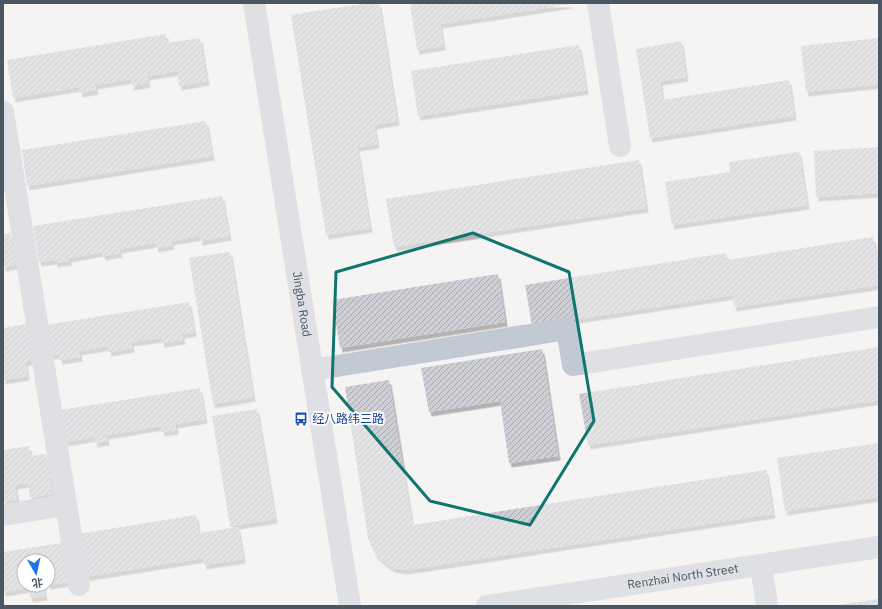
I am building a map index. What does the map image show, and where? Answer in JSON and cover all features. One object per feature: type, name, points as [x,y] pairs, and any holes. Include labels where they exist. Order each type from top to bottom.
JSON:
[{"type":"street","name":"Jingba Road","points":[[254,3],[350,606]]},
{"type":"street","points":[[598,3],[620,146]]},
{"type":"street","points":[[3,112],[79,585]]},
{"type":"street","points":[[312,370],[568,329],[573,365],[879,317]]},
{"type":"street","points":[[3,515],[66,505]]},
{"type":"street","name":"Renzhai North Street","points":[[487,606],[879,547]]},
{"type":"street","points":[[761,565],[767,606]]},
{"type":"highlighted area","points":[[473,233],[569,272],[594,421],[530,525],[430,501],[332,387],[336,272]]},
{"type":"building","points":[[367,3],[379,3],[397,121],[374,125],[377,144],[357,147],[370,228],[326,235],[291,15]]},
{"type":"building","points":[[410,3],[570,4],[440,24],[443,46],[417,50]]},
{"type":"building","points":[[166,34],[167,43],[200,38],[207,81],[179,86],[177,71],[147,76],[148,83],[132,86],[131,79],[95,85],[96,90],[80,93],[79,87],[13,98],[7,60]]},
{"type":"building","points":[[879,38],[879,84],[806,92],[801,46]]},
{"type":"building","points":[[681,41],[686,77],[660,81],[662,100],[789,80],[794,116],[650,138],[636,49]]},
{"type":"building","points":[[579,45],[586,90],[418,116],[411,71]]},
{"type":"building","points":[[206,121],[212,156],[27,186],[22,150]]},
{"type":"building","points":[[879,147],[879,193],[816,197],[814,151]]},
{"type":"building","points":[[799,152],[807,205],[672,225],[665,182],[730,172],[729,162]]},
{"type":"building","points":[[639,160],[646,208],[394,247],[386,199]]},
{"type":"building","points":[[222,196],[229,236],[200,241],[200,236],[171,241],[172,245],[156,248],[155,243],[119,249],[120,253],[103,256],[102,252],[69,258],[69,261],[55,263],[55,260],[39,262],[33,226]]},
{"type":"building","points":[[10,233],[15,265],[3,267],[3,234]]},
{"type":"building","points":[[873,237],[879,272],[879,285],[734,307],[733,295],[532,326],[525,285],[726,253],[727,260]]},
{"type":"building","points":[[230,252],[253,397],[213,404],[189,258]]},
{"type":"building","points":[[498,274],[505,322],[340,348],[332,300]]},
{"type":"building","points":[[189,302],[194,332],[182,334],[183,340],[162,343],[161,338],[131,342],[132,348],[109,352],[108,346],[79,351],[80,357],[60,360],[59,354],[51,355],[46,325]]},
{"type":"building","points":[[26,324],[32,360],[25,362],[27,376],[3,380],[3,328]]},
{"type":"building","points":[[879,347],[879,400],[588,445],[579,394]]},
{"type":"building","points":[[542,349],[558,456],[509,463],[500,401],[429,412],[421,368]]},
{"type":"building","points":[[389,380],[412,525],[766,470],[773,514],[406,570],[392,568],[375,554],[368,538],[345,387]]},
{"type":"building","points":[[200,388],[205,419],[175,424],[176,430],[162,432],[161,426],[106,435],[107,441],[95,443],[94,437],[65,442],[60,410]]},
{"type":"building","points":[[257,409],[275,519],[230,526],[212,416]]},
{"type":"building","points":[[879,443],[879,497],[785,511],[777,458]]},
{"type":"building","points":[[29,446],[30,456],[46,454],[52,494],[30,497],[28,483],[15,485],[17,499],[3,502],[3,450]]},
{"type":"building","points":[[196,515],[199,533],[238,527],[243,559],[204,565],[203,558],[84,577],[77,534]]},
{"type":"building","points":[[62,543],[68,582],[56,584],[56,553],[16,553],[16,590],[3,592],[3,552]]},
{"type":"building","points":[[30,593],[44,593],[45,596],[30,598]]},
{"type":"building","points":[[879,599],[879,606],[836,606],[836,605]]},
{"type":"place","name":"经八路纬三路","points":[[301,419]]}]
